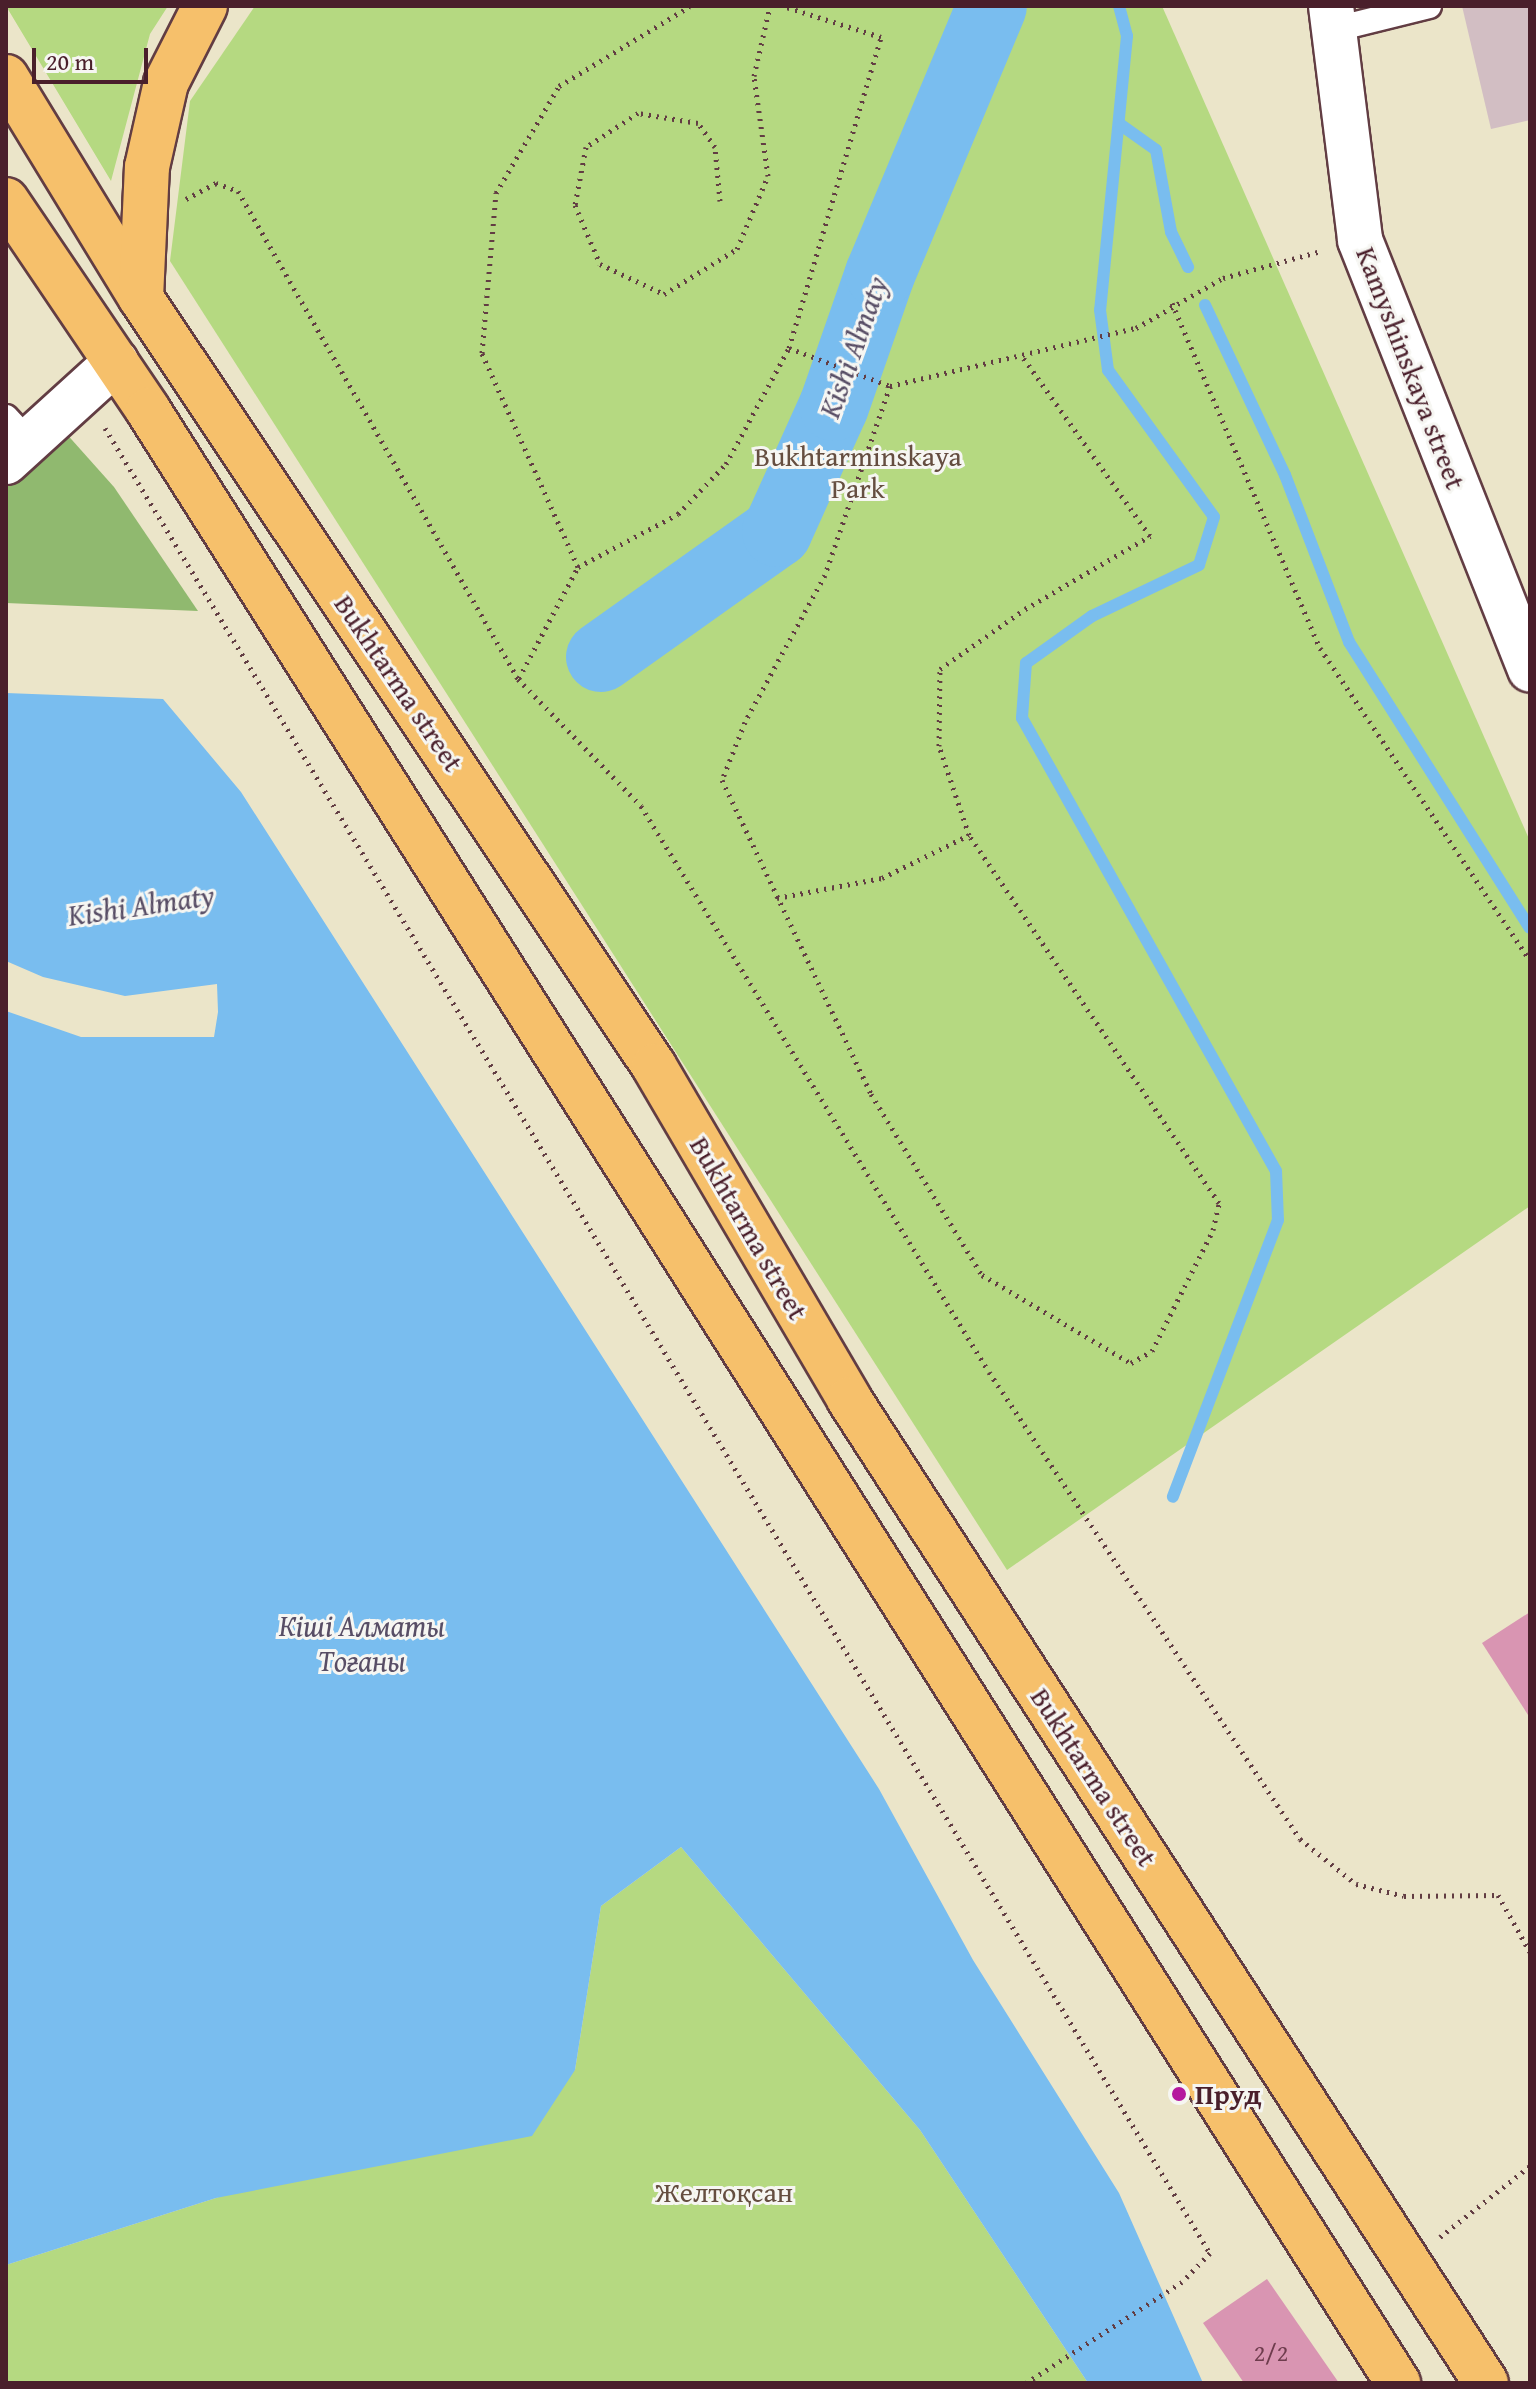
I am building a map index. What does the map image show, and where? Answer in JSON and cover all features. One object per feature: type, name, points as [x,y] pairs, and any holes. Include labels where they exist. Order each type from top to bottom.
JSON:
[{"type":"main road","points":[[141,298],[147,167],[166,83],[205,6]]},
{"type":"main road","name":"Bukhtarma street","points":[[6,77],[141,298],[654,1066],[849,1399],[1486,2383]]},
{"type":"main road","points":[[6,200],[116,362],[1398,2383]]},
{"type":"street","name":"Kamyshinskaya street","points":[[1332,18],[1360,240],[1530,670]]},
{"type":"street","points":[[13,440],[83,392],[116,362]]},
{"type":"lane","points":[[1332,18],[1429,6]]},
{"type":"path","points":[[578,567],[482,353],[496,193],[559,86],[690,6]]},
{"type":"path","points":[[720,201],[715,147],[698,123],[638,113],[586,147],[575,205],[600,264],[664,294],[737,249],[768,176],[754,76],[770,6]]},
{"type":"path","points":[[518,679],[578,567],[678,514],[726,464],[790,348],[881,37],[783,6]]},
{"type":"path","points":[[175,211],[192,193],[216,183],[238,191],[518,679],[641,806],[989,1372],[1300,1839],[1356,1884],[1404,1896],[1498,1895],[1530,1952]]},
{"type":"path","points":[[790,348],[890,386],[1136,328],[1172,303],[1223,278],[1360,240]]},
{"type":"path","points":[[1172,303],[1320,648],[1530,960]]},
{"type":"path","points":[[890,386],[825,575],[745,722],[722,780],[871,1094],[982,1275],[1131,1363],[1152,1351],[1213,1230],[1219,1203],[969,835],[939,746],[940,669],[1025,609],[1150,536],[1023,357]]},
{"type":"path","points":[[83,392],[1210,2253],[1182,2282],[1028,2382]]},
{"type":"path","points":[[777,898],[882,878],[969,835]]},
{"type":"path","points":[[1408,2263],[1530,2166]]},
{"type":"shaded area","points":[[1462,6],[1530,6],[1530,120],[1491,129]]},
{"type":"green space","points":[[6,6],[168,6],[150,34],[111,181]]},
{"type":"green space","name":"Bukhtarminskaya Park","points":[[255,6],[1162,6],[1530,841],[1530,1206],[1007,1570],[170,261],[190,101]]},
{"type":"green space","points":[[64,431],[114,487],[198,611],[6,603],[6,482]]},
{"type":"green space","name":"Желтоқсан","points":[[681,1847],[920,2130],[1088,2383],[6,2383],[6,2265],[216,2198],[575,2070],[601,1906]]},
{"type":"water","name":"Кіші Алматы Тоғаны","points":[[6,693],[163,699],[241,792],[879,1789],[973,1960],[1119,2193],[1203,2383],[1088,2383],[920,2130],[681,1847],[601,1906],[575,2070],[532,2136],[216,2198],[6,2265],[6,1011],[81,1037],[214,1037],[218,1012],[217,984],[125,996],[43,977],[6,961]]},
{"type":"building","points":[[1530,1612],[1530,1718],[1482,1643]]},
{"type":"building","points":[[1267,2279],[1339,2383],[1244,2383],[1203,2323]]},
{"type":"waterway","name":"Kіshі Almaty","points":[[601,657],[777,532],[834,406],[880,274],[992,6]]},
{"type":"waterway","points":[[1119,6],[1127,36],[1100,310],[1108,370],[1214,517],[1199,565],[1092,616],[1026,663],[1022,718],[1276,1171],[1278,1220],[1173,1497]]},
{"type":"waterway","points":[[1121,125],[1156,150],[1171,232],[1188,267]]},
{"type":"waterway","points":[[1205,305],[1285,475],[1349,642],[1530,928]]},
{"type":"place","name":"Пруд","points":[[1179,2094]]}]
